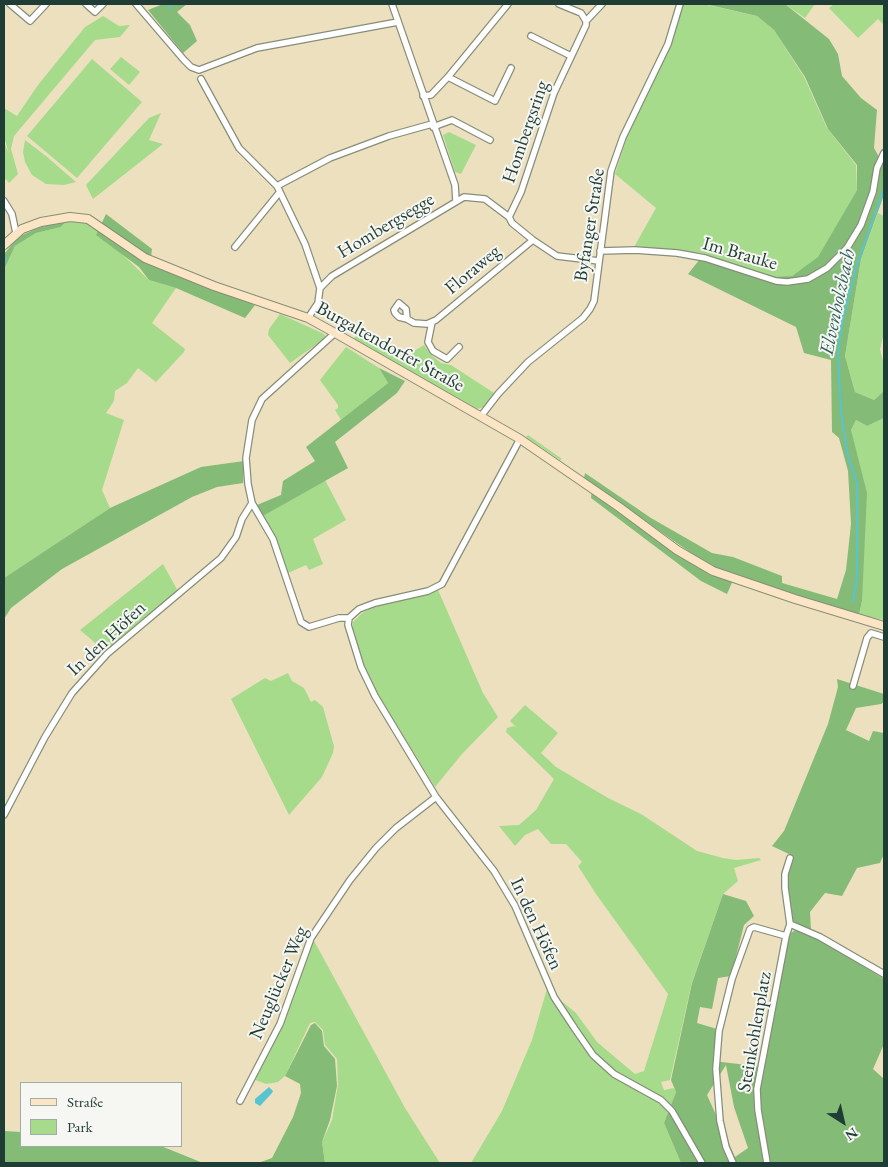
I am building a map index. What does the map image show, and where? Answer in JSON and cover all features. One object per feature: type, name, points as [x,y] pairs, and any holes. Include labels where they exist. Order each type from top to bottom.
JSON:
[{"type":"main road","name":"Burgaltendorfer Straße","points":[[4,245],[16,233],[29,226],[55,219],[84,218],[94,222],[145,258],[199,280],[308,318],[335,333],[520,439],[618,506],[677,550],[713,571],[803,602],[884,626]]},
{"type":"street","points":[[10,4],[30,21],[46,4]]},
{"type":"street","points":[[86,4],[95,12],[103,4]]},
{"type":"street","points":[[136,4],[191,67],[202,69],[257,48],[398,22]]},
{"type":"street","name":"Hombergsegge","points":[[320,288],[332,276],[456,201],[455,185],[392,4]]},
{"type":"street","points":[[423,96],[431,94],[448,77],[508,4]]},
{"type":"street","points":[[559,4],[581,13],[586,21]]},
{"type":"street","name":"Hombergsring","points":[[510,217],[521,192],[554,92],[585,28],[586,21],[602,4]]},
{"type":"street","name":"Byfanger Straße","points":[[481,416],[498,394],[528,362],[582,318],[594,301],[611,171],[623,137],[668,44],[680,4]]},
{"type":"street","points":[[531,36],[571,56]]},
{"type":"street","name":"Hombergsring","points":[[448,77],[495,100],[512,68]]},
{"type":"street","points":[[201,79],[233,139],[277,186],[299,232],[320,288],[318,303],[308,318]]},
{"type":"street","points":[[277,186],[339,154],[389,136],[452,120],[490,140]]},
{"type":"street","name":"Im Brauke","points":[[600,251],[635,250],[676,253],[705,258],[776,281],[787,282],[808,279],[827,268],[847,248],[861,225],[872,192],[877,168],[884,153]]},
{"type":"street","points":[[235,247],[280,194]]},
{"type":"street","points":[[456,201],[464,197],[479,197],[510,217],[512,223],[556,256],[599,261]]},
{"type":"street","points":[[4,201],[12,214],[16,233]]},
{"type":"street","name":"Floraweg","points":[[432,322],[533,240]]},
{"type":"street","points":[[407,318],[414,323],[427,324],[432,322]]},
{"type":"street","points":[[432,322],[428,342],[433,351],[447,359],[460,347]]},
{"type":"street","points":[[335,333],[267,393],[258,406],[252,420],[246,458],[252,503],[272,539],[301,622],[310,627],[339,618],[349,618],[359,609],[375,603],[428,591],[442,584],[520,439]]},
{"type":"street","name":"In den Höfen","points":[[4,814],[49,730],[72,693],[107,654],[221,558],[236,537],[242,519],[252,503]]},
{"type":"street","name":"In den Höfen","points":[[349,618],[348,625],[351,636],[367,682],[436,797],[494,870],[525,927],[554,997],[593,1055],[614,1074],[661,1100],[672,1111],[702,1163]]},
{"type":"street","points":[[853,686],[866,638],[871,633],[884,637]]},
{"type":"street","name":"Neuglücker Weg","points":[[240,1101],[280,1024],[311,938],[350,880],[376,848],[396,828],[436,797]]},
{"type":"street","name":"Steinkohlenplatz","points":[[767,1163],[758,1110],[757,1089],[786,936],[790,924],[785,888],[790,858]]},
{"type":"street","points":[[790,924],[820,937],[884,974]]},
{"type":"street","name":"Steinkohlenplatz","points":[[733,1163],[726,1146],[720,1121],[716,1069],[719,1031],[732,979],[750,929],[754,928],[786,936]]},
{"type":"green space","points":[[163,4],[187,4],[177,12],[190,25],[197,41],[183,53],[148,10]]},
{"type":"green space","points":[[683,4],[703,4],[757,16],[774,30],[804,77],[827,128],[856,165],[857,190],[818,258],[792,276],[763,277],[702,253],[634,247],[656,208],[615,174],[627,137],[671,45]]},
{"type":"green space","points":[[705,4],[785,4],[829,39],[838,54],[842,76],[861,98],[877,110],[874,148],[879,157],[871,191],[859,225],[846,247],[826,268],[810,277],[787,281],[763,277],[792,276],[818,257],[857,190],[857,165],[828,129],[805,77],[774,30],[757,16]]},
{"type":"green space","points":[[785,4],[815,4],[805,18]]},
{"type":"green space","points":[[834,4],[884,4],[884,25],[878,19],[858,38],[829,8]]},
{"type":"green space","points":[[103,16],[119,26],[130,25],[120,37],[95,40],[14,136],[11,149],[18,174],[9,183],[6,179],[4,181],[4,142],[9,154],[4,137],[4,108],[17,116],[38,85],[85,27]]},
{"type":"green space","points":[[121,57],[140,72],[129,85],[110,69]]},
{"type":"green space","points":[[92,59],[142,102],[77,178],[27,136]]},
{"type":"green space","points":[[161,113],[149,140],[163,144],[93,199],[86,185],[149,118]]},
{"type":"green space","points":[[449,132],[476,145],[461,174],[455,172],[443,135]]},
{"type":"green space","points":[[25,140],[76,182],[64,185],[46,184],[32,175],[25,162],[23,152]]},
{"type":"green space","points":[[884,156],[884,195],[861,259],[845,356],[855,392],[874,400],[884,391],[884,418],[867,426],[856,420],[851,430],[867,493],[862,601],[859,615],[714,569],[584,478],[585,473],[651,518],[712,553],[733,557],[782,576],[782,583],[837,599],[846,570],[851,524],[848,471],[839,438],[832,432],[831,360],[804,353],[796,327],[688,274],[700,259],[764,280],[787,284],[828,269],[862,225]]},
{"type":"green space","points":[[878,213],[884,216],[884,333],[880,349],[884,365],[884,391],[874,400],[855,392],[845,356],[861,259]]},
{"type":"green space","points":[[106,214],[152,249],[150,264],[255,305],[245,318],[176,288],[149,280],[139,267],[96,235]]},
{"type":"green space","points":[[66,221],[86,223],[98,231],[149,280],[176,288],[152,323],[185,349],[156,382],[138,368],[127,383],[115,391],[114,401],[106,413],[124,420],[102,490],[110,508],[4,578],[4,270],[15,246],[36,233],[61,227]]},
{"type":"green space","points":[[66,221],[61,227],[36,233],[15,246],[4,270],[4,254],[18,237],[38,228]]},
{"type":"green space","points":[[280,314],[322,333],[325,335],[324,339],[290,363],[268,335],[269,329]]},
{"type":"green space","points":[[361,331],[402,358],[424,345],[430,354],[441,363],[451,365],[494,393],[484,407],[477,409],[353,339]]},
{"type":"green space","points":[[346,347],[379,368],[388,383],[341,420],[335,410],[338,408],[338,405],[320,380]]},
{"type":"green space","points":[[379,368],[405,381],[397,393],[335,442],[348,468],[263,516],[257,505],[281,495],[283,481],[315,461],[306,447],[388,383]]},
{"type":"green space","points":[[884,418],[884,620],[859,615],[862,601],[851,430],[856,420],[867,426]]},
{"type":"green space","points":[[528,435],[562,459],[560,460],[526,437]]},
{"type":"green space","points":[[244,461],[243,483],[217,487],[192,497],[62,569],[11,608],[4,619],[4,578],[110,508],[201,467]]},
{"type":"green space","points":[[325,480],[346,520],[313,539],[323,564],[309,570],[306,565],[286,574],[276,540],[263,516]]},
{"type":"green space","points":[[592,489],[677,551],[734,578],[727,594],[701,581],[591,498]]},
{"type":"green space","points":[[163,564],[178,591],[107,653],[80,630]]},
{"type":"green space","points":[[438,590],[483,693],[498,717],[462,754],[435,787],[370,681],[352,631],[353,622],[362,613],[376,606]]},
{"type":"green space","points":[[288,673],[292,681],[304,688],[311,702],[315,700],[323,707],[334,746],[333,753],[322,777],[289,815],[231,699],[265,678],[271,681]]},
{"type":"green space","points":[[837,679],[884,694],[884,702],[881,704],[856,708],[846,730],[869,741],[873,731],[884,733],[884,854],[880,863],[857,868],[842,896],[825,893],[810,912],[811,930],[795,923],[792,919],[787,886],[791,855],[772,846],[784,831],[828,724],[838,687]]},
{"type":"green space","points":[[525,705],[558,733],[541,753],[556,767],[608,798],[641,814],[697,851],[736,860],[759,858],[761,860],[734,868],[738,881],[723,894],[692,982],[670,1080],[661,1082],[664,1090],[674,1088],[676,1092],[664,1123],[681,1163],[471,1163],[502,1111],[532,1040],[547,989],[576,1013],[597,1042],[635,1074],[644,1071],[668,994],[596,894],[578,866],[582,862],[566,844],[551,844],[538,829],[525,835],[515,846],[499,826],[519,825],[536,810],[554,779],[506,732],[507,728],[514,726],[517,728],[510,721]]},
{"type":"green space","points":[[723,894],[746,901],[754,916],[744,925],[731,976],[718,978],[712,1009],[700,1007],[697,1023],[717,1029],[713,1061],[764,1067],[787,944],[791,933],[797,929],[834,948],[884,979],[884,1044],[873,1069],[884,1079],[884,1163],[681,1163],[664,1123],[676,1092],[671,1080],[692,983]],"holes":[[[726,1065],[734,1107],[748,1148],[735,1157],[707,1095]]]},
{"type":"green space","points":[[313,939],[405,1108],[440,1163],[325,1163],[322,1142],[332,1120],[338,1085],[337,1059],[325,1045],[323,1030],[315,1022],[310,1023],[285,1076],[278,1082],[266,1084],[253,1079],[269,1051]]},
{"type":"green space","points":[[315,1023],[322,1031],[324,1046],[335,1059],[337,1086],[330,1120],[322,1142],[325,1163],[258,1163],[272,1158],[293,1117],[301,1093],[300,1084],[285,1076],[311,1025]]},
{"type":"green space","points":[[4,1131],[20,1132],[20,1147],[163,1147],[203,1163],[4,1163]]},
{"type":"water","points":[[269,1087],[273,1091],[272,1093],[260,1106],[255,1103],[255,1099]]},
{"type":"waterway","points":[[169,8],[172,4]]},
{"type":"waterway","name":"Elvenholzbach","points":[[853,602],[857,574],[857,484],[848,457],[841,412],[838,354],[842,322],[857,264],[884,189]]},
{"type":"waterway","points":[[4,263],[6,259]]}]
